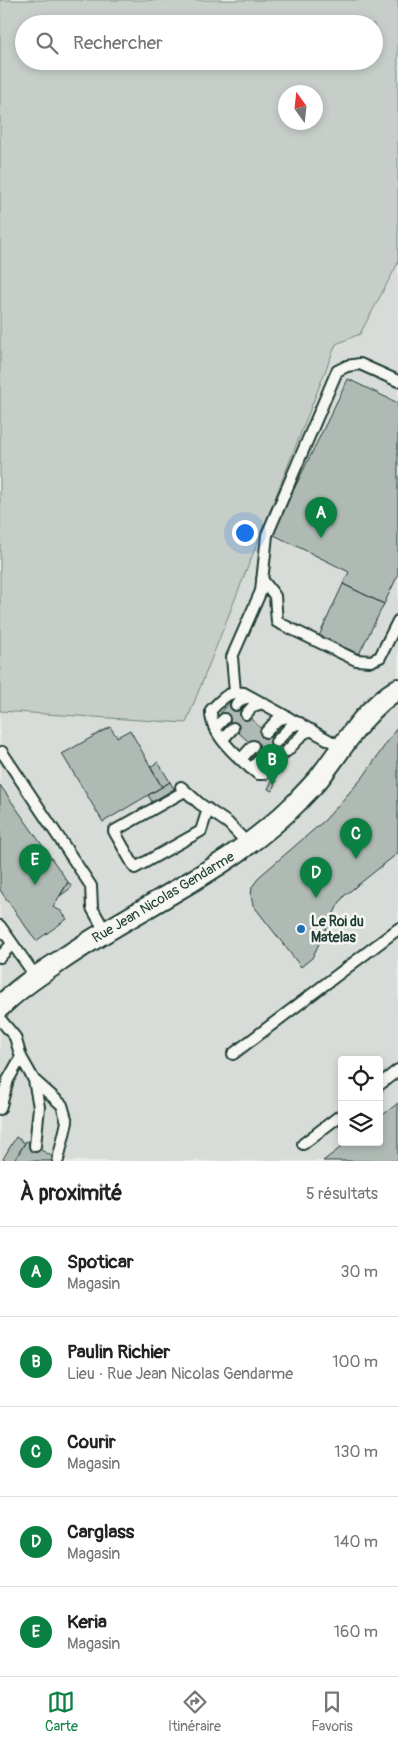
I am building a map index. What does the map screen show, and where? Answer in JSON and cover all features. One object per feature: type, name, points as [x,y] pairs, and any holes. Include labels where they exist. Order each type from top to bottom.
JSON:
[{"type":"street","name":"Rue Jean Nicolas Gendarme","points":[[0,1007],[36,977],[77,949],[190,884],[248,844],[297,802],[321,776],[363,721],[385,697],[398,689]]},
{"type":"lane","points":[[236,692],[232,657],[261,591],[267,535],[337,371],[347,366],[360,364],[398,381]]},
{"type":"lane","points":[[262,579],[275,596],[277,622],[356,660],[371,661],[380,657],[398,621]]},
{"type":"lane","points":[[274,765],[264,774],[258,774],[239,759],[214,727],[210,720],[211,710],[227,695],[236,692],[244,693],[342,748]]},
{"type":"lane","points":[[236,706],[242,699],[251,697]]},
{"type":"lane","points":[[246,714],[253,706],[263,703]]},
{"type":"lane","points":[[266,732],[277,720],[288,717]]},
{"type":"lane","points":[[214,727],[224,719]]},
{"type":"lane","points":[[276,742],[290,727],[300,724]]},
{"type":"lane","points":[[222,738],[233,728]]},
{"type":"lane","points":[[287,751],[304,733],[312,730]]},
{"type":"lane","points":[[239,759],[253,746]]},
{"type":"lane","points":[[0,753],[2,752],[91,886],[92,908],[106,931]]},
{"type":"lane","points":[[250,768],[264,755]]},
{"type":"lane","points":[[208,809],[201,831],[135,868],[114,831],[182,788],[228,823],[248,844]]},
{"type":"lane","points":[[0,926],[36,977]]},
{"type":"lane","points":[[233,1054],[398,929]]},
{"type":"lane","points":[[0,957],[12,944]]},
{"type":"lane","points":[[0,1020],[15,1036],[20,1057],[34,1080],[62,1105],[67,1122],[58,1160]]},
{"type":"lane","points":[[0,1109],[8,1080],[20,1057]]},
{"type":"lane","points":[[383,1082],[398,1070]]},
{"type":"lane","points":[[34,1080],[39,1107],[35,1146]]},
{"type":"lane","points":[[303,1144],[338,1117]]},
{"type":"shaded area","points":[[0,0],[398,0],[398,263],[360,334],[336,344],[186,723],[0,711]]},
{"type":"shaded area","points":[[398,263],[398,1161],[0,1161],[0,711],[186,723],[336,344],[360,334]]},
{"type":"building","points":[[348,379],[398,403],[398,575],[384,604],[343,584],[349,572],[272,534]]},
{"type":"building","points":[[343,584],[384,604],[359,654],[319,636]]},
{"type":"building","points":[[231,701],[291,755],[279,769],[219,715]]},
{"type":"building","points":[[398,726],[398,853],[344,896],[312,958],[301,967],[253,905],[252,887],[260,876],[325,820],[364,776]]},
{"type":"building","points":[[110,727],[117,737],[130,730],[162,787],[103,822],[62,754]]},
{"type":"building","points":[[158,762],[170,782],[162,787],[150,767]]},
{"type":"building","points":[[272,780],[276,781],[272,791],[268,789]]},
{"type":"building","points":[[170,782],[174,789],[152,802],[148,795]]},
{"type":"building","points":[[0,785],[68,882],[53,907],[61,911],[67,919],[36,941],[0,890]]},
{"type":"building","points":[[68,882],[72,887],[60,896]]},
{"type":"building","points":[[398,1103],[398,1161],[323,1161],[343,1146],[383,1146],[383,1115]]},
{"type":"building","points":[[16,1137],[25,1143],[14,1161],[7,1161],[3,1159]]},
{"type":"building","points":[[26,1141],[60,1161],[14,1161]]},
{"type":"place","name":"Spoticar","points":[[321,538]]},
{"type":"place","name":"Paulin Richier","points":[[272,785]]},
{"type":"place","name":"Courir","points":[[356,859]]},
{"type":"place","name":"Keria","points":[[35,885]]},
{"type":"place","name":"Carglass","points":[[316,898]]},
{"type":"place","name":"Le Roi du Matelas","points":[[301,929]]}]
